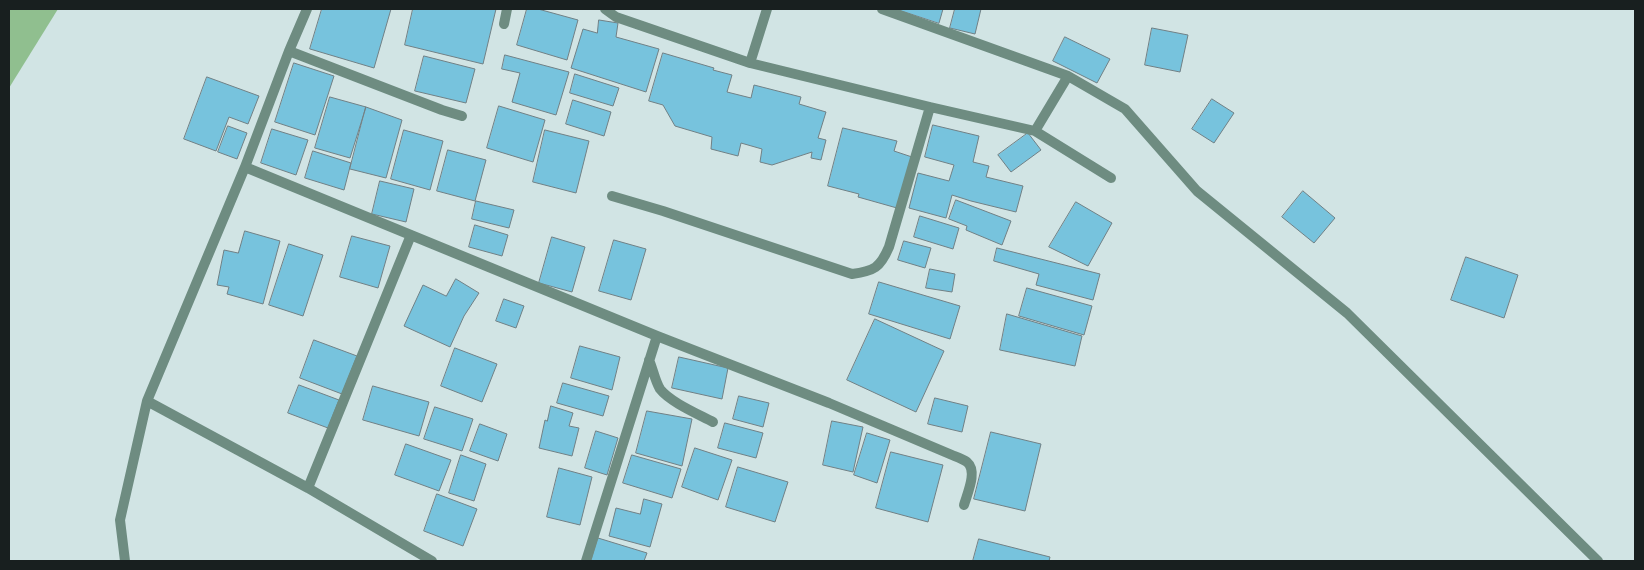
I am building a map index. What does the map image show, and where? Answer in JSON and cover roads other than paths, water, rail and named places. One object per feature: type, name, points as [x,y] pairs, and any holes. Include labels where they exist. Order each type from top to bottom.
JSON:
[{"type":"street","points":[[125,561],[120,520],[148,401],[245,167],[307,9]]},
{"type":"street","points":[[504,24],[507,9]]},
{"type":"street","points":[[605,9],[616,16],[750,63],[930,107],[1036,129],[1111,178]]},
{"type":"street","points":[[750,63],[767,9]]},
{"type":"street","points":[[882,9],[1068,76],[1125,109],[1197,191],[1347,314],[1598,561]]},
{"type":"street","points":[[289,52],[462,116]]},
{"type":"street","points":[[1036,129],[1068,76]]},
{"type":"street","points":[[612,196],[852,274],[870,271],[884,260],[889,247],[930,107]]},
{"type":"street","points":[[245,167],[656,336],[838,406],[969,463],[972,474],[964,505]]},
{"type":"street","points":[[308,488],[411,235]]},
{"type":"street","points":[[586,561],[656,336]]},
{"type":"street","points":[[649,360],[659,387],[663,392],[713,422]]},
{"type":"street","points":[[148,401],[308,488],[432,561]]}]
